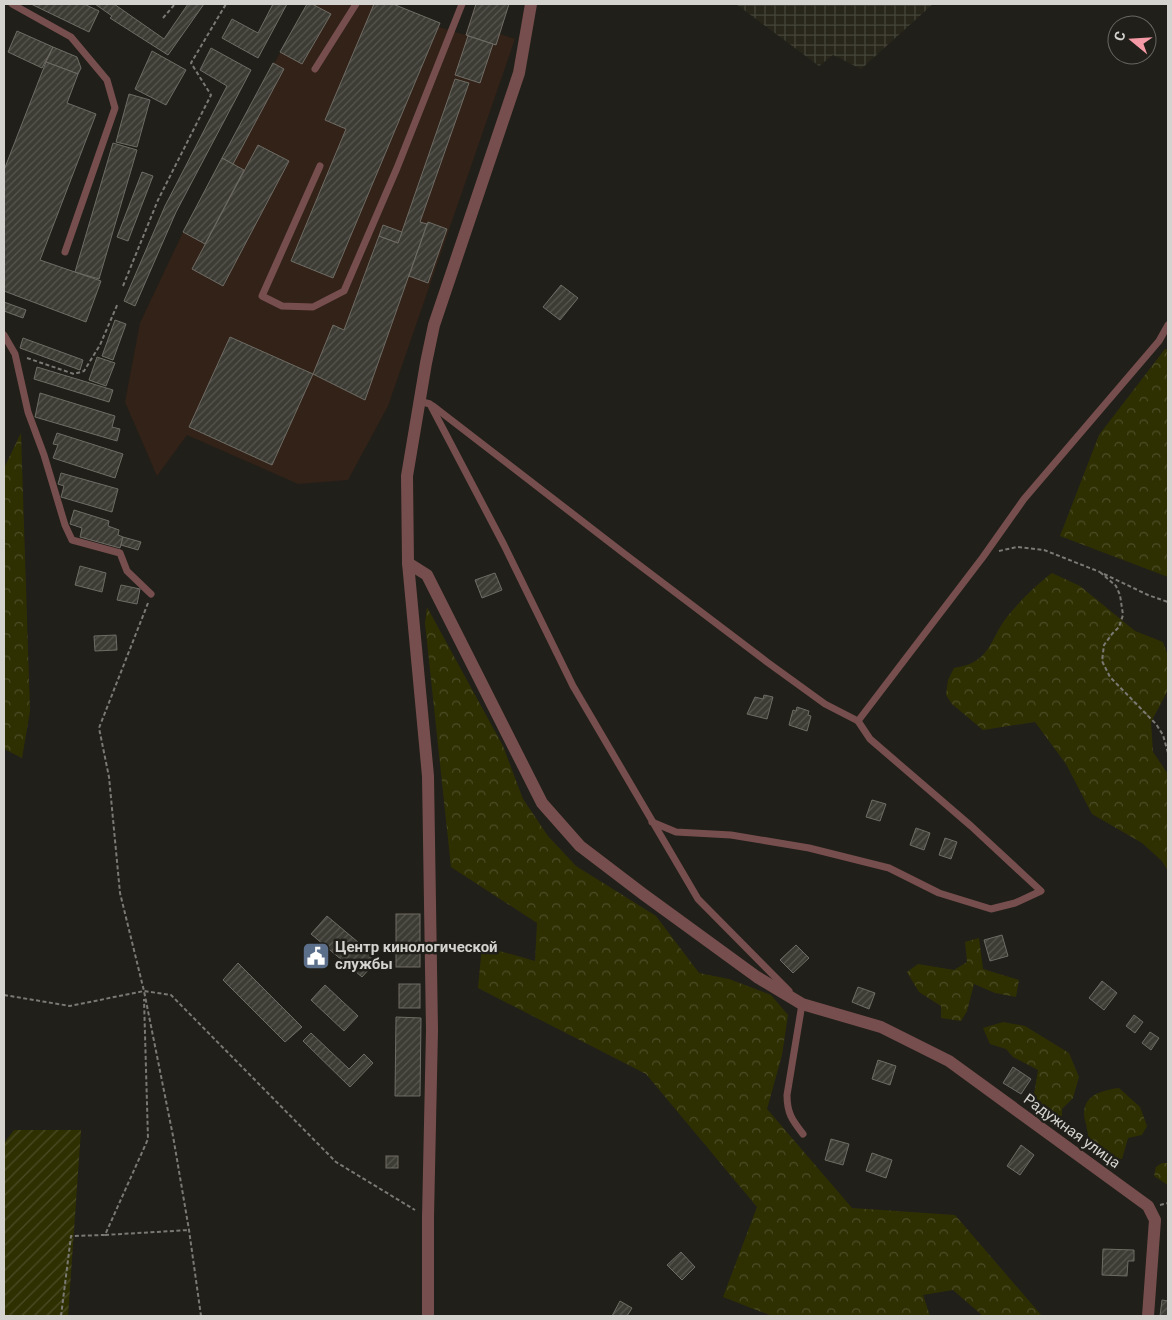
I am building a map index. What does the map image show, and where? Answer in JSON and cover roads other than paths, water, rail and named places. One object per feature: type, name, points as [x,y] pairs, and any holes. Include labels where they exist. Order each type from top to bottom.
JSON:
[{"type":"street","points":[[428,1316],[432,1030],[428,776],[408,563],[407,476],[424,402],[434,325],[519,74],[531,4]]},
{"type":"street","name":"Радужная улица","points":[[408,563],[427,575],[542,803],[580,846],[757,977],[802,1004],[881,1027],[948,1061],[1148,1206],[1155,1220],[1148,1316]]},
{"type":"lane","points":[[12,4],[71,37],[107,80],[115,108],[64,252]]},
{"type":"lane","points":[[315,69],[356,4]]},
{"type":"lane","points":[[320,166],[262,296],[282,306],[313,306],[344,291],[398,168],[462,4]]},
{"type":"lane","points":[[858,721],[983,557],[1024,499],[1159,341],[1168,325]]},
{"type":"lane","points":[[4,335],[15,354],[28,412],[44,455],[65,525],[72,540],[120,553],[127,571],[151,594]]},
{"type":"lane","points":[[424,402],[767,662],[825,704],[858,721],[870,739],[971,826],[1041,891],[1015,903],[991,909],[939,893],[889,868],[809,848],[731,836],[676,832],[652,822]]},
{"type":"lane","points":[[424,402],[504,545],[573,686],[698,899],[748,952],[802,1004],[787,1095],[787,1108],[803,1134]]},
{"type":"place","name":"Центр кинологической службы","points":[[316,956]]}]
